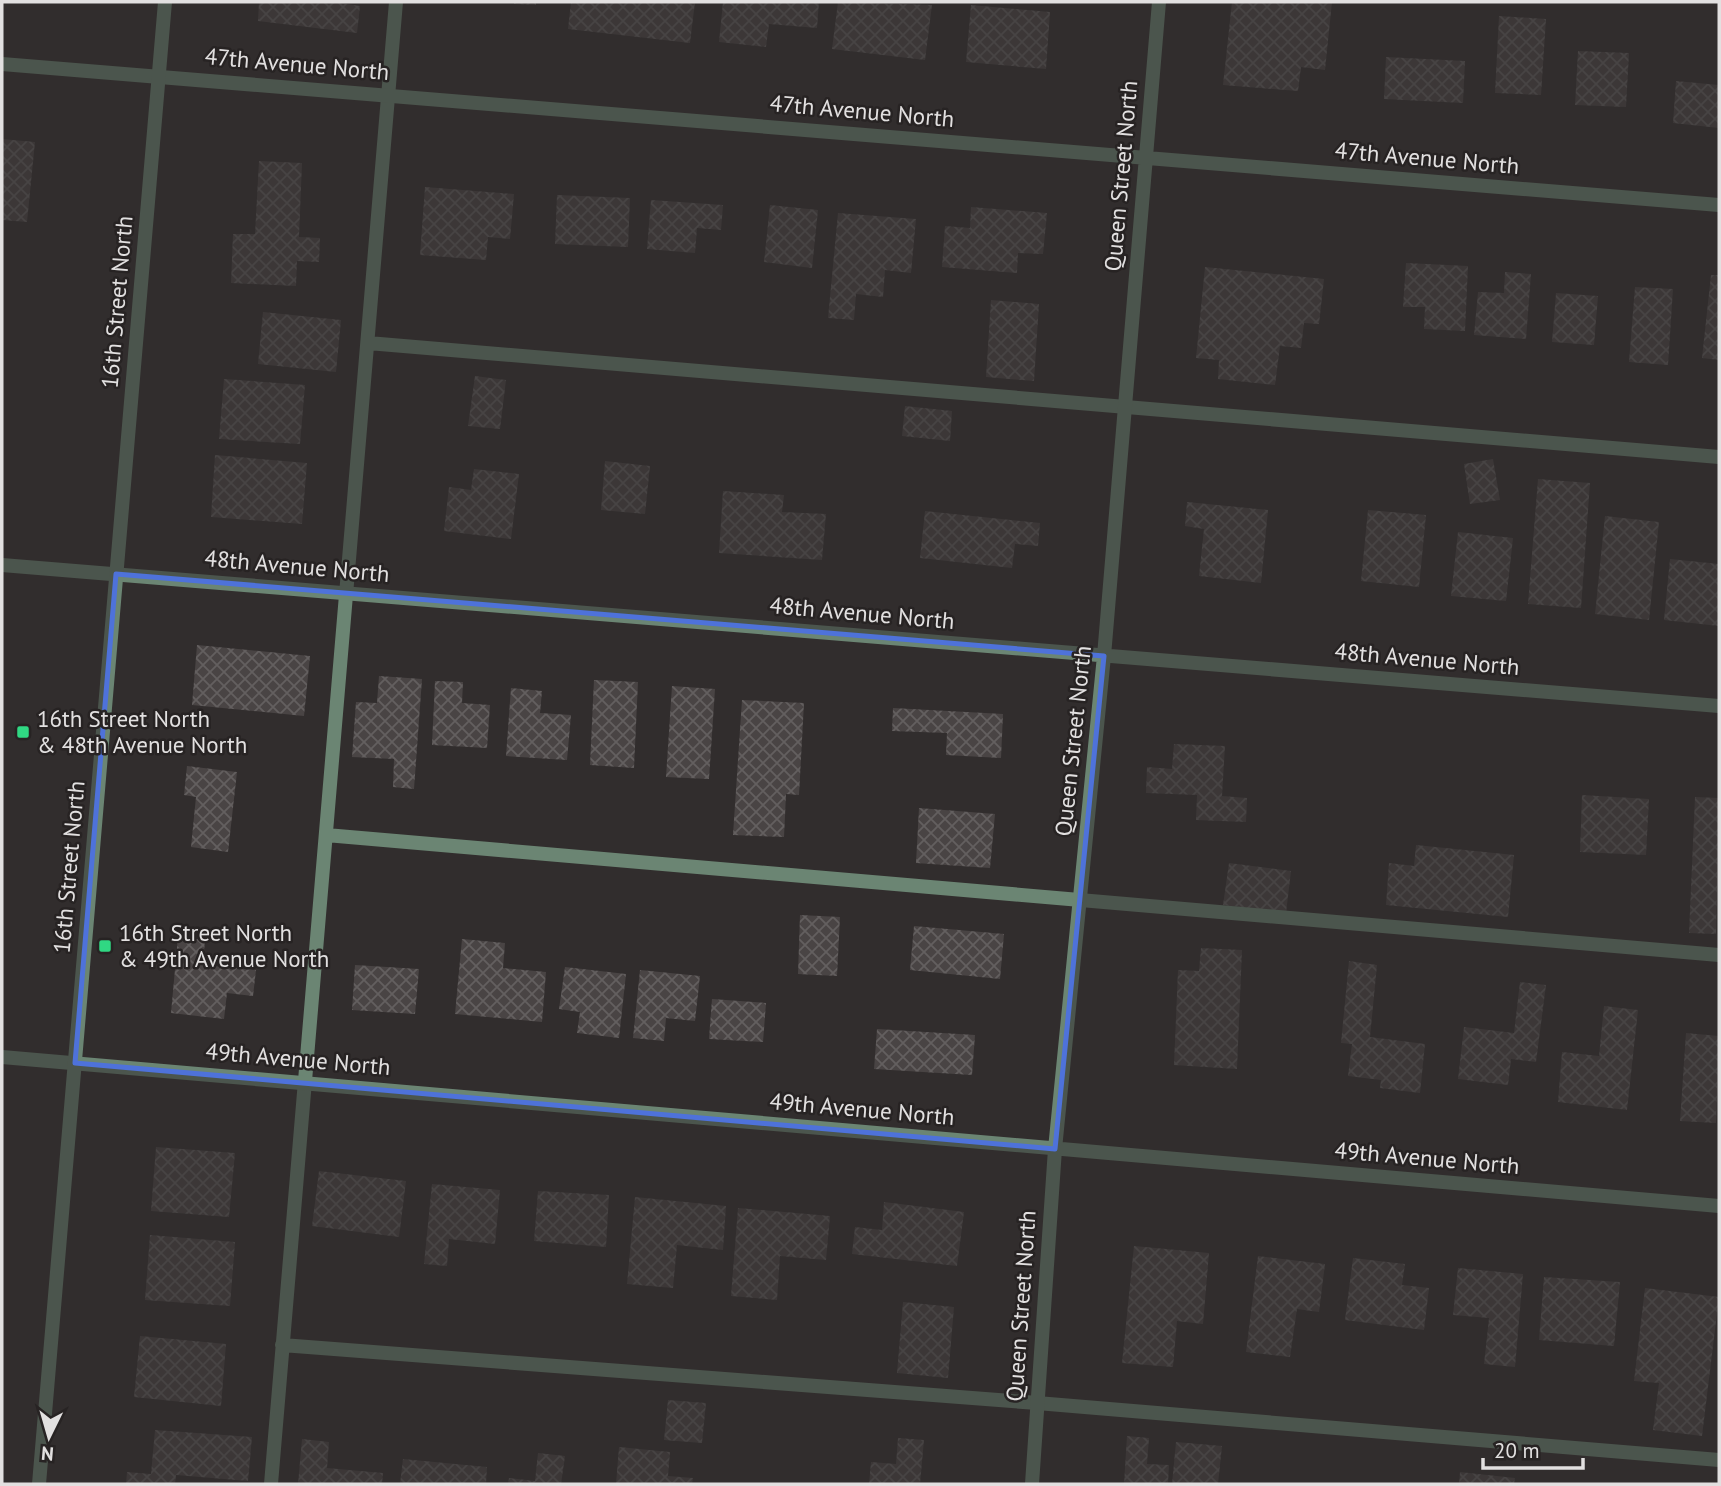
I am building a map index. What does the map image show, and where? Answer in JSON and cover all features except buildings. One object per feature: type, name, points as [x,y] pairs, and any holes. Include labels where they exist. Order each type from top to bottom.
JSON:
[{"type":"street","name":"16th Street North","points":[[40,1484],[165,2]]},
{"type":"street","points":[[271,1484],[396,2]]},
{"type":"street","name":"Queen Street North","points":[[1031,1484],[1055,1149],[1104,656],[1159,2]]},
{"type":"street","name":"47th Avenue North","points":[[2,64],[1719,205]]},
{"type":"street","points":[[368,343],[1719,457]]},
{"type":"street","name":"48th Avenue North","points":[[2,565],[1719,706]]},
{"type":"street","points":[[326,835],[1719,955]]},
{"type":"street","name":"49th Avenue North","points":[[2,1058],[1719,1206]]},
{"type":"street","points":[[282,1345],[1037,1403],[1719,1460]]},
{"type":"highlighted area","points":[[116,574],[1104,656],[1055,1149],[75,1063]]},
{"type":"place","name":"16th Street North & 48th Avenue North","points":[[23,732]]},
{"type":"place","name":"16th Street North & 49th Avenue North","points":[[105,946]]}]
